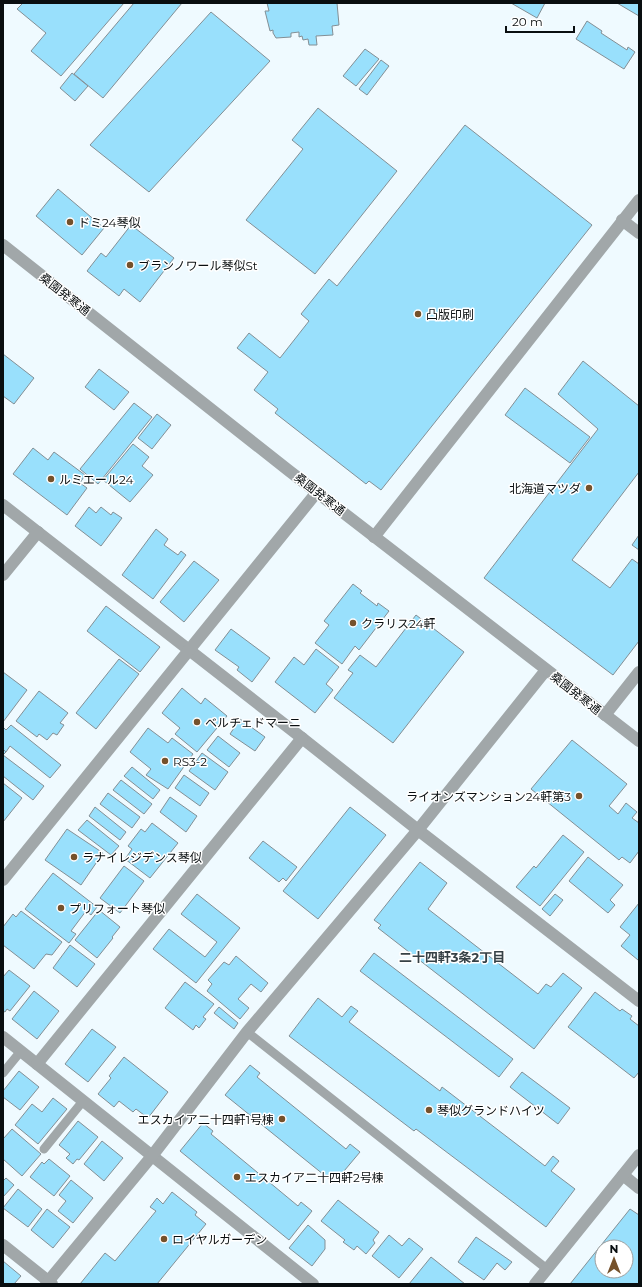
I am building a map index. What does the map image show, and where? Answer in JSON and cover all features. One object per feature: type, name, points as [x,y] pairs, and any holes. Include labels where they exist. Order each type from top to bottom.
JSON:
[{"type":"street","points":[[374,537],[639,200]]},
{"type":"street","points":[[622,220],[639,233]]},
{"type":"street","name":"桑園発寒通","points":[[3,245],[374,537],[639,740]]},
{"type":"street","points":[[3,880],[317,492]]},
{"type":"street","points":[[3,505],[639,1001]]},
{"type":"street","points":[[3,575],[38,532]]},
{"type":"street","points":[[3,1245],[49,1283],[152,1156],[247,1032],[418,830],[546,670]]},
{"type":"street","points":[[605,715],[639,672]]},
{"type":"street","points":[[37,1064],[302,738]]},
{"type":"street","points":[[3,1037],[314,1284]]},
{"type":"street","points":[[535,1284],[639,1156]]},
{"type":"street","points":[[623,1175],[639,1188]]},
{"type":"lane","points":[[247,1032],[547,1269]]},
{"type":"lane","points":[[3,1073],[21,1051]]},
{"type":"lane","points":[[44,1149],[83,1101]]},
{"type":"building","points":[[23,3],[124,3],[61,76],[31,51],[46,33],[17,9]]},
{"type":"building","points":[[134,3],[182,3],[103,98],[74,74]]},
{"type":"building","points":[[267,3],[337,3],[339,25],[332,26],[333,35],[316,36],[317,45],[309,45],[308,39],[303,40],[302,36],[299,37],[299,32],[291,33],[291,37],[276,38],[273,30],[270,31],[265,11],[269,11]]},
{"type":"building","points":[[511,3],[545,3],[537,18]]},
{"type":"building","points":[[617,3],[639,3],[639,16]]},
{"type":"building","points":[[211,12],[270,61],[149,192],[90,145]]},
{"type":"building","points":[[587,21],[602,31],[601,33],[627,50],[628,47],[635,52],[624,69],[576,39]]},
{"type":"building","points":[[365,49],[379,59],[356,86],[343,76]]},
{"type":"building","points":[[381,60],[389,66],[367,95],[359,89]]},
{"type":"building","points":[[72,73],[88,86],[75,101],[60,88]]},
{"type":"building","points":[[318,108],[397,171],[315,274],[246,220],[303,149],[292,140]]},
{"type":"building","points":[[465,125],[592,225],[381,490],[369,481],[366,484],[275,413],[278,409],[254,390],[268,372],[237,348],[249,333],[280,358],[309,321],[301,314],[329,279],[337,286]]},
{"type":"building","name":"ドミ24琴似","points":[[58,189],[104,228],[82,255],[36,216]]},
{"type":"building","name":"ブランノワール琴似St","points":[[131,225],[174,258],[140,302],[124,289],[119,296],[87,271],[101,253],[106,257]]},
{"type":"building","points":[[3,354],[34,378],[14,404],[3,396]]},
{"type":"building","points":[[583,361],[639,406],[639,472],[572,560],[610,588],[632,559],[639,564],[639,641],[613,675],[484,578],[598,429],[558,394]]},
{"type":"building","points":[[99,369],[129,392],[114,410],[85,387]]},
{"type":"building","points":[[525,388],[590,437],[570,463],[505,415]]},
{"type":"building","points":[[134,403],[152,417],[98,484],[80,469]]},
{"type":"building","points":[[157,414],[171,425],[152,449],[138,438]]},
{"type":"building","points":[[133,444],[149,457],[142,466],[153,475],[130,502],[103,480]]},
{"type":"building","name":"ルミエール24","points":[[33,448],[48,460],[54,452],[85,475],[80,483],[87,488],[67,515],[13,474]]},
{"type":"building","points":[[89,507],[96,513],[101,507],[111,515],[113,512],[122,518],[101,546],[75,526]]},
{"type":"building","points":[[156,529],[168,539],[164,545],[178,555],[181,551],[186,555],[153,599],[122,575]]},
{"type":"building","points":[[639,535],[639,550],[632,545]]},
{"type":"building","points":[[194,561],[219,580],[184,622],[160,602]]},
{"type":"building","name":"クラリス24軒","points":[[353,584],[362,591],[360,593],[377,606],[378,603],[389,611],[359,650],[355,646],[342,664],[315,643],[329,625],[324,621]]},
{"type":"building","points":[[106,606],[160,647],[140,672],[87,631]]},
{"type":"building","points":[[416,615],[464,652],[393,743],[334,698],[353,673],[348,670],[360,655],[376,667]]},
{"type":"building","points":[[231,629],[270,658],[252,682],[237,670],[239,667],[215,650]]},
{"type":"building","points":[[316,649],[339,667],[326,684],[333,690],[315,713],[275,682],[294,657],[304,665]]},
{"type":"building","points":[[119,659],[139,674],[96,729],[76,713]]},
{"type":"building","points":[[3,672],[27,690],[3,722]]},
{"type":"building","name":"ベルチェドマーニ","points":[[182,688],[201,704],[205,698],[227,716],[197,752],[175,734],[180,728],[162,713]]},
{"type":"building","points":[[39,691],[68,713],[60,723],[64,725],[57,735],[53,733],[47,740],[39,734],[37,737],[16,721]]},
{"type":"building","points":[[240,719],[265,737],[255,751],[230,734]]},
{"type":"building","points":[[11,725],[61,765],[50,778],[10,746],[6,752],[3,749],[3,727],[6,730]]},
{"type":"building","name":"RS3-2","points":[[148,728],[168,743],[172,738],[193,754],[168,789],[146,775],[151,769],[130,752]]},
{"type":"building","points":[[218,736],[240,753],[229,767],[207,750]]},
{"type":"building","name":"ライオンズマンション24軒第3","points":[[572,740],[627,784],[609,806],[618,814],[626,803],[637,812],[632,818],[639,823],[639,851],[630,863],[622,857],[619,860],[531,789]]},
{"type":"building","points":[[202,753],[228,772],[215,790],[189,771]]},
{"type":"building","points":[[3,755],[44,786],[33,800],[3,776]]},
{"type":"building","points":[[132,767],[160,790],[153,799],[124,776]]},
{"type":"building","points":[[184,775],[209,793],[200,806],[175,788]]},
{"type":"building","points":[[121,780],[152,804],[144,814],[113,790]]},
{"type":"building","points":[[3,783],[22,798],[3,822]]},
{"type":"building","points":[[108,793],[140,817],[132,828],[100,804]]},
{"type":"building","points":[[170,797],[197,816],[186,832],[160,812]]},
{"type":"building","points":[[95,807],[126,832],[120,840],[89,816]]},
{"type":"building","points":[[350,807],[386,835],[318,919],[283,891]]},
{"type":"building","points":[[87,820],[119,846],[111,855],[78,830]]},
{"type":"building","points":[[152,823],[178,843],[150,878],[125,859],[132,849],[128,846],[141,829],[145,832]]},
{"type":"building","name":"ラナイレジデンス琴似","points":[[67,829],[103,853],[81,885],[45,860]]},
{"type":"building","points":[[563,835],[584,852],[540,906],[516,887],[534,866],[536,868]]},
{"type":"building","points":[[263,841],[297,867],[286,881],[283,878],[279,882],[249,858]]},
{"type":"building","points":[[588,857],[623,885],[610,900],[615,905],[608,913],[569,881]]},
{"type":"building","points":[[420,862],[447,883],[428,909],[538,994],[546,984],[551,987],[563,973],[582,988],[534,1049],[378,928],[381,925],[374,920]]},
{"type":"building","points":[[124,866],[144,881],[120,913],[100,898]]},
{"type":"building","name":"プリフォート琴似","points":[[53,873],[97,907],[91,915],[86,911],[71,931],[76,934],[69,943],[25,909]]},
{"type":"building","points":[[197,894],[240,928],[196,983],[153,949],[169,929],[205,957],[217,942],[181,914]]},
{"type":"building","points":[[555,894],[563,900],[550,916],[542,909]]},
{"type":"building","points":[[639,903],[638,960],[621,946],[630,935],[620,927]]},
{"type":"building","points":[[99,910],[120,927],[97,958],[75,940]]},
{"type":"building","points":[[21,911],[62,942],[52,955],[46,954],[34,969],[3,945],[3,927],[13,914],[16,917]]},
{"type":"building","points":[[70,945],[95,964],[77,987],[53,968]]},
{"type":"building","points":[[374,953],[513,1059],[499,1077],[360,971]]},
{"type":"building","points":[[236,956],[268,983],[261,992],[251,984],[238,999],[249,1008],[240,1019],[207,991],[212,984],[208,980],[224,962],[229,965]]},
{"type":"building","points":[[9,970],[30,986],[10,1011],[7,1009],[5,1012],[3,1011],[3,977]]},
{"type":"building","points":[[185,982],[214,1004],[203,1017],[206,1019],[199,1028],[196,1025],[193,1030],[165,1008]]},
{"type":"building","points":[[34,991],[59,1011],[37,1039],[12,1019]]},
{"type":"building","points":[[595,992],[620,1011],[622,1009],[632,1016],[630,1019],[639,1026],[639,1072],[634,1078],[568,1027]]},
{"type":"building","name":"琴似グランドハイツ","points":[[318,998],[342,1017],[351,1006],[358,1011],[349,1022],[440,1091],[442,1087],[545,1166],[553,1156],[559,1161],[551,1171],[575,1189],[546,1227],[416,1129],[414,1131],[289,1036]]},
{"type":"building","points":[[219,1007],[238,1023],[234,1029],[214,1013]]},
{"type":"building","points":[[92,1029],[116,1047],[88,1082],[65,1064]]},
{"type":"building","points":[[124,1057],[168,1092],[148,1118],[136,1109],[133,1112],[119,1101],[114,1107],[98,1094],[111,1078],[109,1076]]},
{"type":"building","name":"エスカイア二十四軒1号棟","points":[[250,1065],[260,1073],[257,1077],[346,1149],[350,1144],[360,1152],[334,1183],[225,1095]]},
{"type":"building","points":[[19,1071],[39,1087],[20,1110],[3,1097],[3,1091]]},
{"type":"building","points":[[522,1072],[570,1108],[558,1124],[510,1087]]},
{"type":"building","points":[[53,1098],[67,1109],[38,1144],[15,1125],[32,1104],[42,1112]]},
{"type":"building","points":[[78,1121],[98,1137],[79,1160],[77,1159],[73,1164],[66,1158],[70,1154],[59,1145]]},
{"type":"building","name":"エスカイア二十四軒2号棟","points":[[203,1123],[213,1131],[211,1134],[298,1206],[301,1202],[312,1211],[289,1240],[180,1151]]},
{"type":"building","points":[[12,1129],[41,1154],[22,1176],[3,1159],[3,1139]]},
{"type":"building","points":[[102,1141],[123,1158],[104,1181],[84,1164]]},
{"type":"building","points":[[49,1159],[70,1176],[54,1196],[30,1177],[42,1162],[44,1164]]},
{"type":"building","points":[[6,1178],[14,1185],[3,1197],[3,1181]]},
{"type":"building","points":[[71,1180],[93,1198],[73,1223],[58,1211],[66,1201],[59,1195]]},
{"type":"building","points":[[18,1189],[42,1209],[28,1227],[3,1208]]},
{"type":"building","name":"ロイヤルガーデン","points":[[172,1192],[197,1212],[195,1215],[206,1224],[157,1284],[80,1284],[105,1253],[115,1261],[156,1211],[150,1207],[157,1198],[163,1204]]},
{"type":"building","points":[[338,1200],[379,1232],[373,1240],[375,1243],[366,1254],[357,1246],[354,1250],[343,1242],[345,1240],[321,1221]]},
{"type":"building","points":[[47,1209],[70,1227],[53,1248],[31,1230]]},
{"type":"building","points":[[630,1209],[639,1215],[639,1284],[570,1284],[594,1254],[594,1279],[634,1279],[634,1239],[606,1239]]},
{"type":"building","points":[[308,1225],[325,1240],[325,1249],[312,1266],[289,1248]]},
{"type":"building","points":[[389,1235],[402,1246],[409,1238],[423,1249],[399,1278],[372,1256]]},
{"type":"building","points":[[476,1237],[512,1262],[505,1270],[497,1263],[484,1280],[458,1262]]},
{"type":"building","points":[[431,1257],[465,1284],[409,1284]]},
{"type":"building","points":[[3,1261],[21,1276],[14,1284],[3,1284]]},
{"type":"place","name":"ドミ24琴似","points":[[70,222]]},
{"type":"place","name":"ブランノワール琴似St","points":[[130,265]]},
{"type":"place","name":"凸版印刷","points":[[418,314]]},
{"type":"place","name":"ルミエール24","points":[[51,479]]},
{"type":"place","name":"北海道マツダ","points":[[589,488]]},
{"type":"place","name":"クラリス24軒","points":[[353,623]]},
{"type":"place","name":"ベルチェドマーニ","points":[[197,722]]},
{"type":"place","name":"RS3-2","points":[[165,761]]},
{"type":"place","name":"ライオンズマンション24軒第3","points":[[579,796]]},
{"type":"place","name":"ラナイレジデンス琴似","points":[[74,857]]},
{"type":"place","name":"プリフォート琴似","points":[[61,908]]},
{"type":"place","name":"琴似グランドハイツ","points":[[429,1110]]},
{"type":"place","name":"エスカイア二十四軒1号棟","points":[[282,1119]]},
{"type":"place","name":"エスカイア二十四軒2号棟","points":[[237,1177]]},
{"type":"place","name":"ロイヤルガーデン","points":[[164,1239]]},
{"type":"district","name":"二十四軒3条2丁目","points":[[452,957]]}]
